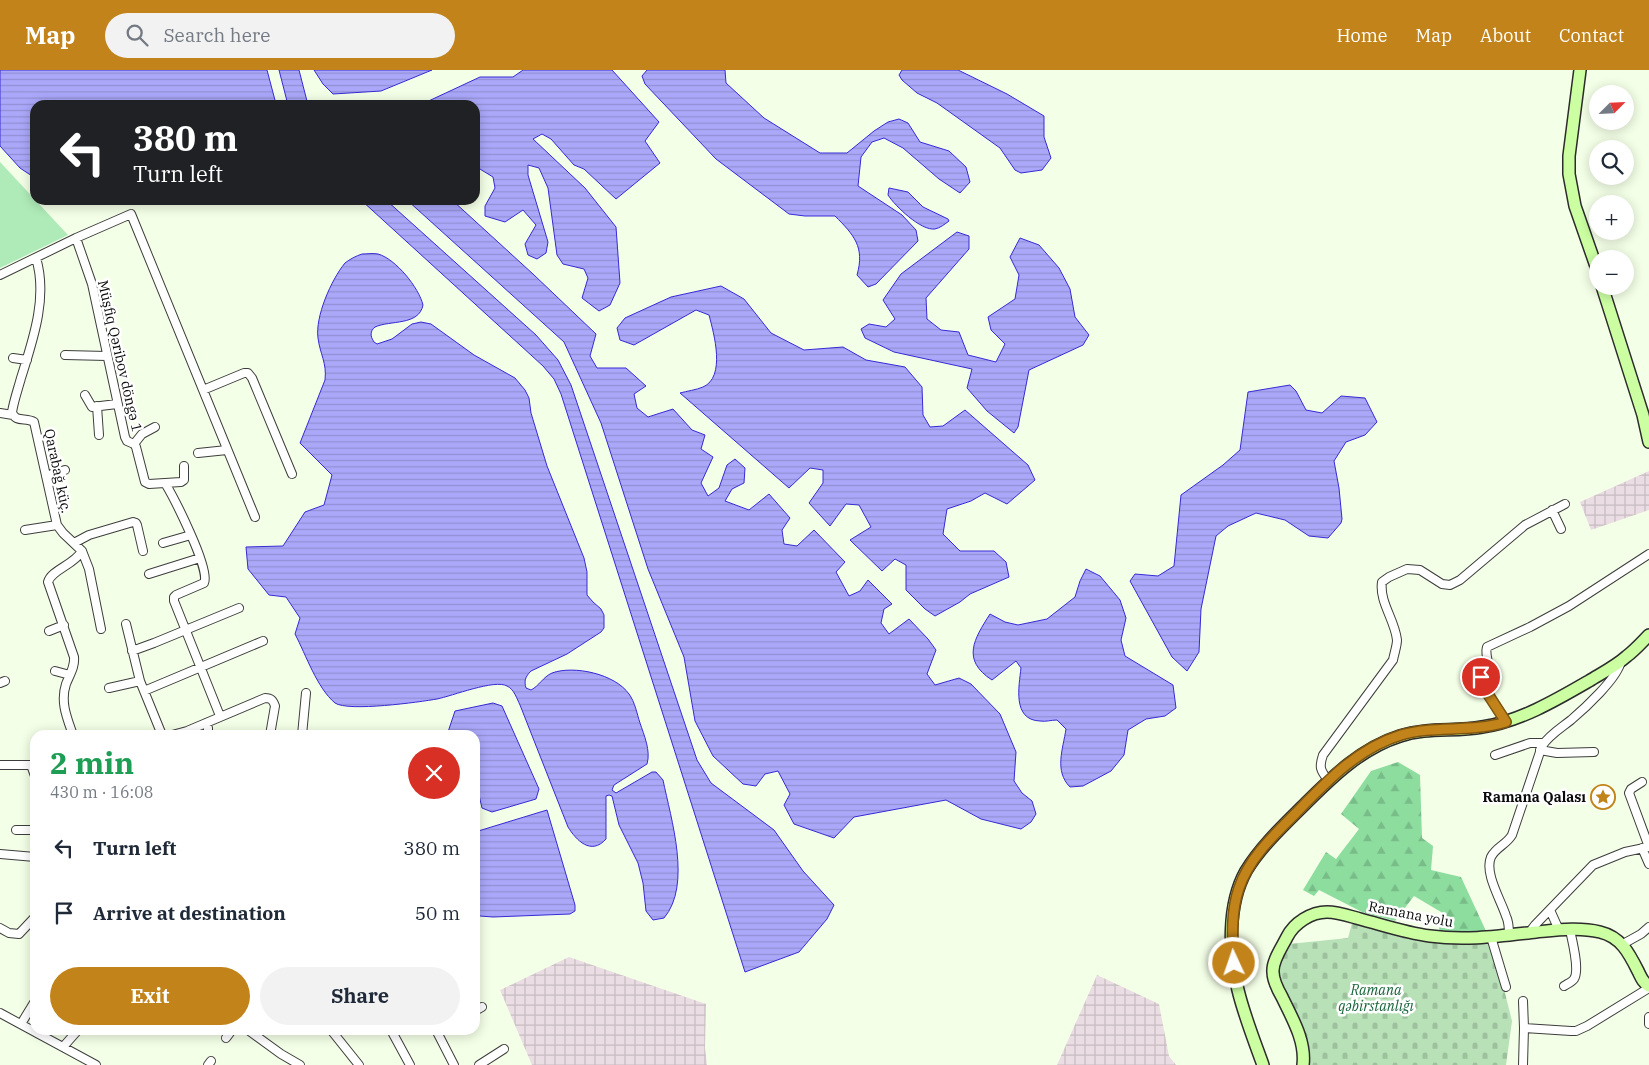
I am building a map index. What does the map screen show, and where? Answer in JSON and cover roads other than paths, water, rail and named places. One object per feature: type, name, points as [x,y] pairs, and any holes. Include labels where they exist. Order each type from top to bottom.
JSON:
[{"type":"street","points":[[1580,70],[1568,174],[1575,206],[1590,250]]},
{"type":"street","points":[[0,275],[131,214],[255,517]]},
{"type":"street","name":"Müşfiq Qəribov döngə 1","points":[[76,238],[92,284],[125,436],[127,441],[136,447],[145,482],[149,484],[166,483]]},
{"type":"street","points":[[0,413],[13,415],[13,408],[36,325],[41,285],[40,269],[36,258]]},
{"type":"street","points":[[1605,295],[1643,415],[1649,442]]},
{"type":"street","points":[[65,355],[107,356]]},
{"type":"street","points":[[13,358],[27,360]]},
{"type":"street","points":[[203,390],[248,373],[252,378],[292,474]]},
{"type":"street","points":[[85,395],[92,407],[117,404]]},
{"type":"street","points":[[97,406],[99,435]]},
{"type":"street","name":"Qarabağ küç.","points":[[13,415],[17,419],[34,422],[57,526],[82,551]]},
{"type":"street","points":[[134,444],[142,434],[155,427]]},
{"type":"street","points":[[198,453],[227,450]]},
{"type":"street","points":[[184,466],[184,480],[166,483],[200,558],[206,581],[176,595],[174,598],[185,631],[220,716]]},
{"type":"street","points":[[46,476],[65,470]]},
{"type":"street","points":[[1328,780],[1321,770],[1323,755],[1393,660],[1397,642],[1394,626],[1381,591],[1382,582],[1407,569],[1420,570],[1442,584],[1450,585],[1460,580],[1525,525],[1565,504]]},
{"type":"street","points":[[1552,510],[1561,529]]},
{"type":"street","points":[[74,543],[89,535],[133,522],[137,525],[142,551]]},
{"type":"street","points":[[25,530],[57,526]]},
{"type":"street","points":[[163,543],[190,535]]},
{"type":"street","points":[[71,730],[64,708],[65,688],[75,664],[74,657],[48,582],[52,574],[70,564],[82,551]]},
{"type":"street","points":[[82,551],[88,564],[101,629]]},
{"type":"street","points":[[1506,722],[1480,680],[1487,669],[1487,647],[1530,628],[1569,606],[1649,554]]},
{"type":"street","points":[[149,574],[200,558]]},
{"type":"street","points":[[132,651],[239,608]]},
{"type":"street","points":[[126,624],[140,681],[160,730]]},
{"type":"street","points":[[49,631],[64,625]]},
{"type":"street","points":[[1263,1065],[1242,1007],[1235,975],[1233,950],[1234,908],[1239,888],[1246,872],[1258,854],[1328,780],[1358,757],[1398,736],[1425,730],[1483,727],[1506,722],[1569,692],[1621,661],[1649,635]]},
{"type":"street","points":[[144,691],[263,641]]},
{"type":"street","points":[[1509,935],[1507,917],[1489,871],[1490,862],[1495,851],[1508,842],[1512,835],[1542,746],[1615,676],[1621,661]]},
{"type":"street","points":[[55,671],[70,675]]},
{"type":"street","points":[[109,688],[140,681]]},
{"type":"street","points":[[302,730],[306,693]]},
{"type":"street","points":[[189,730],[265,698],[270,698],[274,701],[275,706],[271,730]]},
{"type":"street","points":[[206,723],[208,730]]},
{"type":"street","points":[[1495,755],[1530,743],[1542,746],[1556,753],[1594,752]]},
{"type":"street","points":[[0,764],[30,764]]},
{"type":"street","points":[[1642,782],[1631,789],[1629,794],[1647,847],[1649,864]]},
{"type":"street","points":[[16,830],[30,830]]},
{"type":"street","points":[[1531,933],[1532,929],[1593,865],[1625,852],[1647,847]]},
{"type":"street","points":[[0,854],[30,857]]},
{"type":"street","points":[[1550,910],[1564,930],[1575,960],[1576,973],[1574,979],[1564,986]]},
{"type":"street","name":"Ramana yolu","points":[[1303,1065],[1303,1051],[1300,1039],[1273,973],[1274,966],[1288,935],[1301,921],[1316,913],[1333,912],[1428,936],[1459,939],[1564,930],[1600,932],[1615,938],[1623,944]]},
{"type":"street","points":[[0,928],[9,933],[19,934],[30,922]]},
{"type":"street","points":[[1524,1028],[1576,1031],[1649,987],[1642,980],[1623,944],[1649,927]]},
{"type":"street","points":[[1491,937],[1506,986]]},
{"type":"street","points":[[1523,1001],[1523,1065]]},
{"type":"street","points":[[21,1024],[30,1009]]},
{"type":"street","points":[[0,1013],[30,1029]]},
{"type":"street","points":[[1649,1017],[1649,1024]]},
{"type":"street","points":[[41,1035],[96,1065]]},
{"type":"street","points":[[63,1047],[74,1035]]},
{"type":"street","points":[[255,1035],[280,1054],[300,1065]]},
{"type":"street","points":[[335,1035],[359,1065]]},
{"type":"street","points":[[394,1035],[410,1065]]},
{"type":"street","points":[[440,1035],[454,1065]]},
{"type":"street","points":[[479,1065],[504,1049]]},
{"type":"place","name":"Ramana Qalası","points":[[1603,797]]},
{"type":"park label","name":"Ramana qəbirstanlığı","points":[[1376,998]]}]
